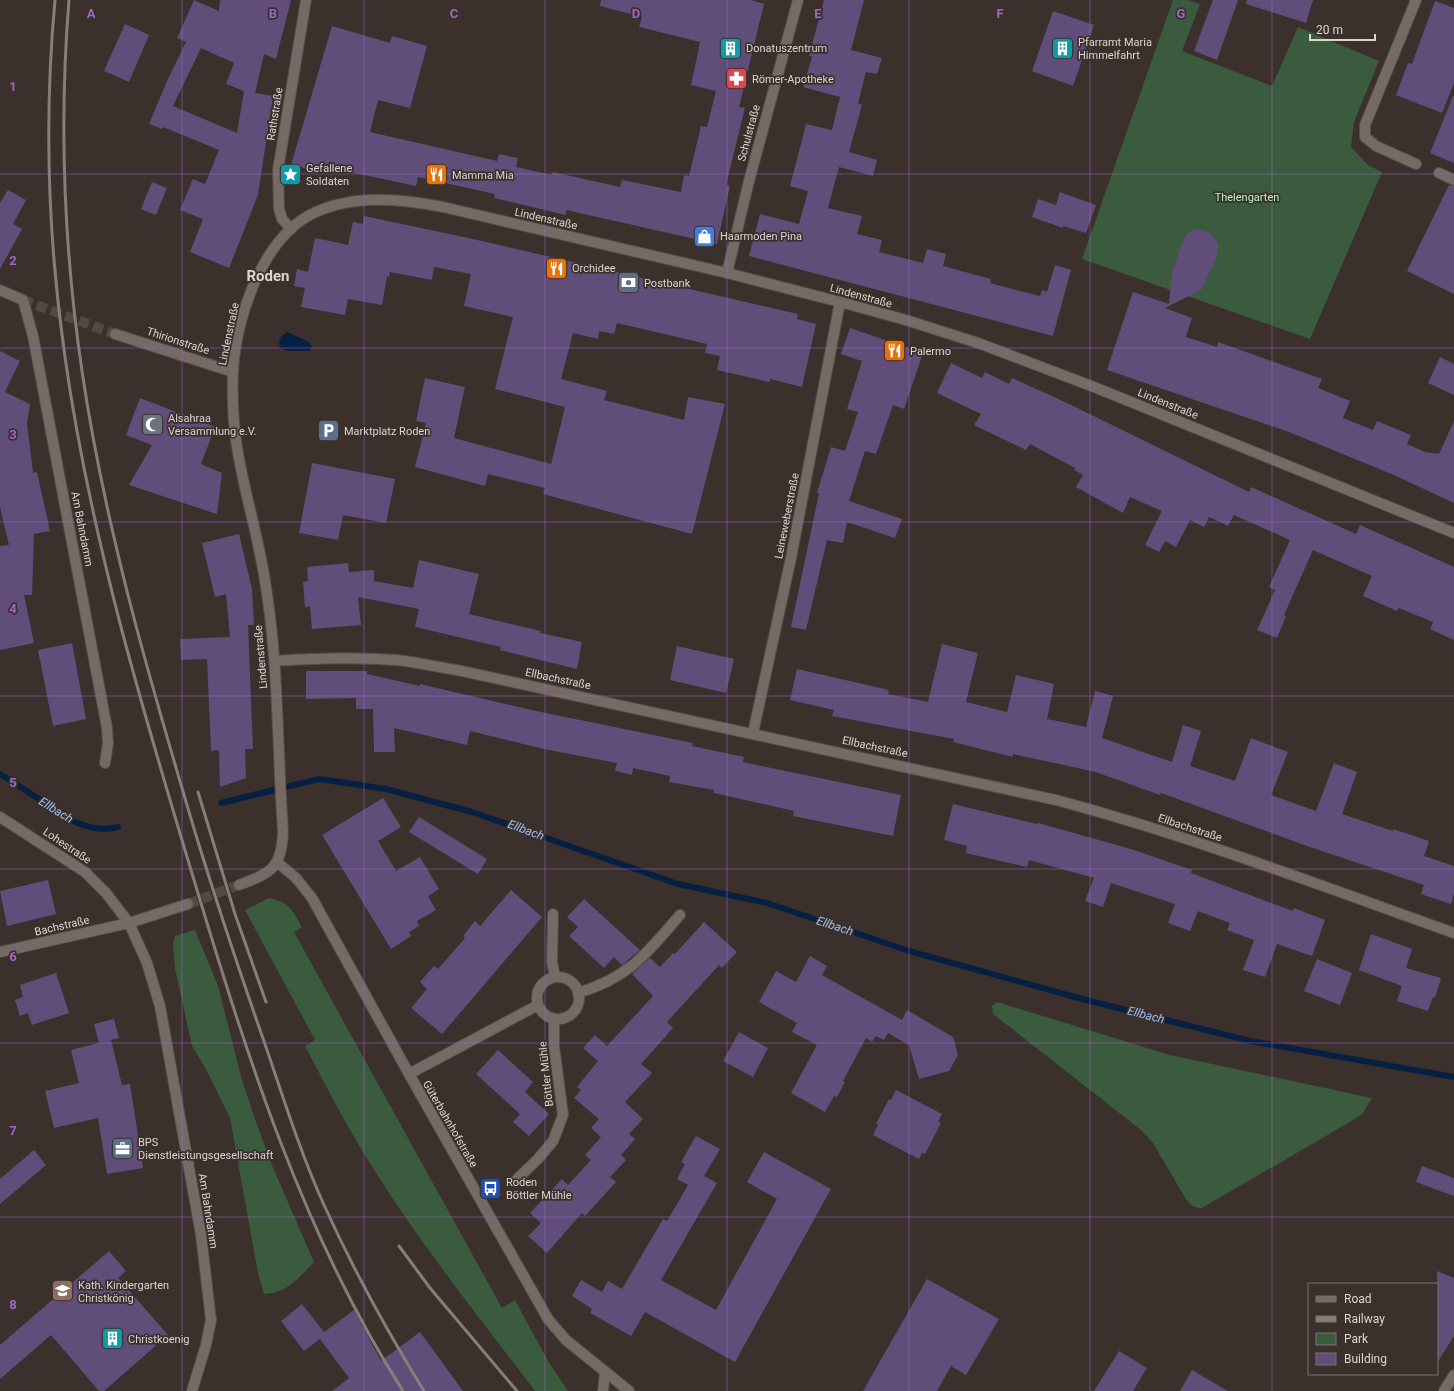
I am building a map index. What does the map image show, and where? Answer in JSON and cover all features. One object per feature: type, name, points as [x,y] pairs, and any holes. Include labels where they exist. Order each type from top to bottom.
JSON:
[{"type":"street","name":"Rathstraße","points":[[291,229],[282,219],[279,209],[278,170],[306,0]]},
{"type":"street","name":"Schulstraße","points":[[727,274],[749,181],[798,0]]},
{"type":"street","points":[[1416,0],[1365,125],[1365,137],[1376,146],[1416,164]]},
{"type":"street","points":[[1439,173],[1454,180]]},
{"type":"street","name":"Lindenstraße","points":[[278,863],[283,848],[275,661],[265,580],[243,478],[234,424],[233,372],[240,330],[246,307],[257,277],[272,250],[291,229],[315,212],[342,204],[371,200],[403,199],[443,207],[727,274],[906,320],[981,344],[1101,390],[1454,533]]},
{"type":"street","name":"Am Bahndamm","points":[[0,290],[23,300],[33,336],[107,728],[108,743],[106,763]]},
{"type":"street","name":"Leineweberstraße","points":[[753,733],[791,558],[840,302]]},
{"type":"street","name":"Thirionstraße","points":[[115,334],[233,372]]},
{"type":"street","name":"Ellbachstraße","points":[[275,661],[352,657],[398,660],[457,670],[943,774],[1056,800],[1118,817],[1230,853],[1454,933]]},
{"type":"street","name":"Lohestraße","points":[[0,817],[85,872],[106,893],[129,924]]},
{"type":"street","points":[[239,885],[270,872],[278,863]]},
{"type":"street","name":"Güterbahnhofstraße","points":[[278,863],[296,878],[312,898],[408,1074],[548,1319],[566,1340],[604,1373],[629,1391]]},
{"type":"street","points":[[129,924],[188,904]]},
{"type":"street","points":[[553,914],[552,962],[555,977]]},
{"type":"street","points":[[578,993],[599,987],[624,973],[644,957],[680,915]]},
{"type":"street","name":"Am Bahndamm","points":[[129,924],[147,963],[160,1006],[201,1235],[211,1320],[206,1345],[192,1390]]},
{"type":"street","name":"Bachstraße","points":[[0,952],[129,924]]},
{"type":"street","points":[[555,977],[570,981],[575,986],[578,993],[577,1007],[573,1012],[561,1018],[547,1016],[538,1006],[537,993],[540,987],[544,982],[555,977]]},
{"type":"street","points":[[408,1074],[538,1006]]},
{"type":"street","name":"Böttler Mühle","points":[[514,1182],[538,1159],[553,1140],[563,1115],[554,1046],[554,1018]]},
{"type":"street","points":[[604,1373],[604,1391]]},
{"type":"street","points":[[1444,1391],[1454,1375]]},
{"type":"green space","name":"Thelengarten","points":[[1173,0],[1188,0],[1200,4],[1182,51],[1272,86],[1298,27],[1379,61],[1354,122],[1351,147],[1368,165],[1382,172],[1310,339],[1082,259]]},
{"type":"green space","points":[[269,898],[286,904],[296,916],[302,927],[294,932],[502,1308],[515,1300],[548,1361],[568,1391],[535,1391],[471,1308],[409,1223],[362,1151],[305,1046],[315,1040],[245,910]]},
{"type":"green space","points":[[195,930],[218,986],[242,1080],[255,1119],[271,1163],[314,1262],[292,1284],[272,1293],[264,1294],[258,1273],[230,1118],[207,1071],[192,1046],[175,968],[173,945],[175,936]]},
{"type":"green space","points":[[997,1002],[1170,1055],[1372,1098],[1363,1113],[1350,1122],[1202,1208],[1197,1208],[1187,1201],[1153,1143],[1141,1130],[993,1014],[992,1006]]},
{"type":"water","points":[[287,332],[309,342],[312,347],[309,351],[288,351],[280,348],[280,339]]},
{"type":"building","points":[[194,0],[219,11],[220,0],[291,0],[276,59],[264,54],[255,93],[273,96],[258,195],[229,268],[190,252],[203,219],[180,210],[193,179],[205,184],[219,150],[163,127],[162,129],[149,124],[167,81],[186,42],[177,38]],"holes":[[[201,48],[234,63],[226,84],[244,91],[237,133],[173,106]]]},
{"type":"building","points":[[601,0],[750,0],[764,4],[739,107],[745,108],[726,185],[730,186],[717,244],[566,210],[566,215],[494,198],[495,194],[418,177],[416,186],[326,167],[324,173],[291,165],[332,26],[390,43],[392,36],[427,46],[410,108],[378,100],[370,132],[497,161],[499,154],[518,158],[516,167],[552,175],[553,172],[620,187],[622,180],[681,192],[684,175],[689,176],[701,126],[707,127],[716,91],[691,85],[700,42],[639,27],[642,17],[600,6]]},
{"type":"building","points":[[824,0],[864,0],[851,50],[882,58],[877,74],[866,72],[858,103],[862,105],[849,152],[877,160],[873,176],[839,167],[828,208],[862,216],[857,234],[882,240],[879,252],[923,263],[927,249],[946,254],[943,266],[991,279],[990,283],[1016,290],[1040,296],[1042,290],[1047,292],[1055,265],[1071,270],[1053,336],[749,256],[760,214],[799,224],[808,191],[790,186],[806,124],[832,130],[840,97],[803,87],[812,57],[809,56]]},
{"type":"building","points":[[1213,0],[1238,0],[1217,60],[1194,51]]},
{"type":"building","points":[[1247,0],[1313,0],[1306,23],[1246,4]]},
{"type":"building","points":[[1435,1],[1454,8],[1454,83],[1442,113],[1396,95],[1408,63],[1412,64]]},
{"type":"building","name":"Pfarramt Maria Himmelfahrt","points":[[1053,11],[1094,25],[1073,86],[1032,71]]},
{"type":"building","points":[[125,24],[149,35],[129,82],[104,71]]},
{"type":"building","points":[[1454,96],[1454,163],[1430,153]]},
{"type":"building","points":[[152,182],[167,188],[156,215],[141,209]]},
{"type":"building","points":[[1449,185],[1454,186],[1454,294],[1407,271]]},
{"type":"building","points":[[8,190],[26,200],[13,224],[22,229],[0,269],[0,203]]},
{"type":"building","points":[[1060,192],[1096,205],[1086,233],[1063,226],[1063,228],[1032,217],[1038,199],[1056,205]]},
{"type":"building","points":[[364,216],[473,239],[798,314],[797,319],[816,324],[802,387],[770,379],[770,382],[717,370],[720,356],[705,353],[707,344],[617,323],[614,334],[599,331],[598,339],[573,333],[561,379],[607,391],[604,400],[684,420],[688,397],[725,404],[692,534],[543,494],[545,488],[488,474],[485,486],[415,467],[426,423],[416,421],[425,378],[465,387],[454,438],[551,464],[565,407],[495,389],[513,317],[464,306],[471,274],[434,267],[432,280],[390,272],[389,277],[387,276],[382,305],[348,299],[345,315],[301,307],[305,288],[294,286],[297,269],[308,272],[315,238],[348,245],[353,222],[363,224]]},
{"type":"building","points":[[1195,229],[1209,232],[1218,243],[1218,249],[1216,259],[1201,290],[1165,308],[1192,318],[1186,337],[1217,347],[1218,342],[1322,379],[1318,388],[1350,401],[1343,418],[1373,430],[1377,421],[1411,435],[1407,444],[1425,452],[1439,454],[1454,421],[1454,503],[1394,475],[1289,432],[1107,370],[1133,292],[1169,304],[1172,272],[1183,241],[1187,234]]},
{"type":"building","points":[[850,328],[923,353],[904,409],[893,405],[876,454],[865,451],[849,501],[902,519],[895,538],[847,522],[843,543],[827,540],[806,630],[791,627],[819,493],[817,493],[831,447],[845,451],[858,412],[847,409],[862,361],[841,354]]},
{"type":"building","points":[[0,351],[20,361],[5,392],[30,404],[27,423],[33,473],[37,472],[50,531],[34,534],[32,595],[24,595],[34,643],[0,650],[0,546],[9,545],[0,507]]},
{"type":"building","points":[[1440,357],[1454,364],[1454,395],[1428,383]]},
{"type":"building","points":[[951,363],[982,378],[985,372],[1009,384],[1012,378],[1067,403],[1249,492],[1251,487],[1356,534],[1360,525],[1454,567],[1454,640],[1430,629],[1433,622],[1399,608],[1397,611],[1363,596],[1372,576],[1313,550],[1284,615],[1286,616],[1277,638],[1257,630],[1275,590],[1269,587],[1290,540],[1234,515],[1228,526],[1209,517],[1204,527],[1190,520],[1176,547],[1165,541],[1159,552],[1145,545],[1162,511],[1130,497],[1123,513],[1076,487],[1083,475],[1074,470],[1075,468],[1030,444],[1026,450],[974,425],[981,414],[937,393]]},
{"type":"building","points":[[140,398],[215,427],[201,464],[222,473],[217,514],[129,485],[152,445],[126,435]]},
{"type":"building","points":[[312,463],[395,479],[386,523],[343,515],[338,540],[299,533]]},
{"type":"building","points":[[239,534],[252,589],[254,625],[248,625],[253,749],[245,749],[246,778],[220,787],[219,750],[211,751],[207,659],[181,660],[180,639],[230,637],[226,594],[215,597],[202,543]]},
{"type":"building","points":[[419,560],[479,574],[469,614],[541,631],[540,633],[582,642],[577,669],[500,650],[501,647],[415,627],[419,609],[358,597],[361,625],[312,629],[310,606],[305,607],[303,582],[308,581],[307,567],[348,563],[349,572],[374,570],[374,581],[413,588]]},
{"type":"building","points":[[72,643],[86,719],[53,726],[38,650]]},
{"type":"building","points":[[942,644],[978,653],[966,702],[1007,712],[1016,675],[1054,684],[1047,719],[1086,727],[1095,691],[1113,696],[1102,738],[1172,762],[1183,725],[1201,731],[1190,766],[1235,781],[1251,738],[1288,752],[1271,795],[1316,811],[1334,763],[1357,772],[1342,814],[1429,841],[1424,856],[1454,866],[1454,894],[1451,904],[1421,894],[1424,885],[1310,847],[1161,793],[1160,795],[1096,772],[1013,754],[1013,757],[953,742],[954,739],[832,716],[834,710],[790,700],[797,669],[889,690],[888,694],[928,702]]},
{"type":"building","points":[[677,646],[734,659],[726,693],[670,680]]},
{"type":"building","points":[[306,671],[367,671],[367,674],[420,686],[420,684],[536,711],[693,743],[692,746],[744,757],[743,762],[901,795],[893,836],[793,816],[794,811],[714,793],[714,790],[669,782],[670,776],[633,768],[632,775],[615,771],[617,763],[544,749],[470,731],[467,745],[394,728],[395,752],[374,752],[373,709],[356,709],[356,698],[306,699]]},
{"type":"building","points":[[383,798],[401,827],[378,841],[396,871],[420,857],[439,889],[428,896],[436,910],[417,921],[419,926],[409,932],[411,936],[391,949],[322,835]]},
{"type":"building","points":[[953,804],[1038,823],[1131,849],[1192,870],[1191,873],[1293,911],[1294,908],[1325,920],[1312,956],[1277,944],[1265,977],[1243,970],[1254,940],[1227,930],[1230,923],[1198,911],[1190,931],[1168,923],[1175,904],[1111,883],[1103,907],[1085,901],[1094,878],[1029,860],[1027,867],[966,853],[967,846],[944,840]]},
{"type":"building","points":[[419,817],[487,859],[478,874],[409,832]]},
{"type":"building","points":[[48,880],[56,914],[7,926],[0,891]]},
{"type":"building","points":[[511,890],[542,917],[442,1034],[411,1008],[427,989],[420,982],[434,966],[438,969],[465,938],[463,936],[475,921],[480,926]]},
{"type":"building","points":[[584,899],[640,950],[622,965],[614,957],[604,968],[569,936],[578,927],[567,917]]},
{"type":"building","points":[[704,922],[737,952],[722,968],[719,965],[667,1022],[673,1028],[641,1064],[652,1073],[625,1102],[643,1119],[629,1134],[635,1139],[621,1155],[626,1160],[610,1177],[616,1182],[585,1216],[582,1213],[547,1253],[528,1236],[541,1223],[530,1213],[562,1179],[568,1185],[591,1160],[585,1155],[601,1137],[591,1128],[599,1119],[574,1098],[581,1090],[577,1087],[598,1061],[583,1048],[595,1035],[607,1046],[653,996],[632,974],[650,958],[660,967],[673,953],[675,954]]},
{"type":"building","points":[[1371,934],[1412,949],[1406,968],[1441,978],[1435,998],[1433,997],[1428,1011],[1397,1001],[1402,986],[1359,970]]},
{"type":"building","points":[[810,956],[827,966],[822,975],[902,1020],[907,1010],[953,1037],[958,1055],[949,1071],[919,1079],[909,1045],[888,1033],[884,1040],[876,1036],[872,1042],[866,1038],[843,1081],[845,1082],[837,1097],[834,1096],[825,1112],[791,1093],[817,1045],[792,1032],[797,1023],[759,1002],[776,971],[796,982]]},
{"type":"building","points":[[1317,959],[1352,973],[1340,1005],[1304,991]]},
{"type":"building","points":[[56,973],[69,1013],[32,1025],[28,1013],[20,1016],[15,1000],[23,997],[20,985]]},
{"type":"building","points":[[114,1019],[119,1038],[99,1043],[94,1024]]},
{"type":"building","points":[[739,1032],[768,1048],[753,1077],[723,1061]]},
{"type":"building","points":[[111,1040],[122,1085],[130,1084],[143,1168],[107,1174],[98,1118],[54,1128],[45,1091],[79,1083],[71,1050]]},
{"type":"building","points":[[498,1050],[533,1082],[525,1092],[549,1114],[529,1136],[513,1122],[520,1114],[476,1074]]},
{"type":"building","points":[[896,1090],[942,1114],[938,1122],[941,1123],[925,1154],[922,1153],[919,1159],[873,1135],[878,1125],[876,1124],[889,1099],[891,1100]]},
{"type":"building","points":[[696,1136],[720,1149],[704,1176],[717,1183],[661,1280],[716,1310],[777,1199],[747,1182],[764,1152],[831,1189],[735,1362],[645,1312],[631,1336],[590,1313],[592,1309],[572,1296],[581,1280],[602,1292],[608,1281],[622,1289],[663,1219],[667,1221],[688,1185],[677,1179],[685,1164],[681,1162]]},
{"type":"building","points":[[34,1150],[46,1165],[0,1204],[0,1179]]},
{"type":"building","points":[[1422,1166],[1454,1178],[1454,1196],[1416,1182]]},
{"type":"building","points":[[109,1251],[126,1271],[118,1278],[168,1335],[104,1391],[99,1391],[51,1335],[0,1379],[0,1345]]},
{"type":"building","points":[[1437,1271],[1454,1278],[1454,1336],[1438,1361],[1438,1283]]},
{"type":"building","points":[[927,1279],[999,1319],[966,1375],[951,1366],[937,1391],[863,1391]]},
{"type":"building","points":[[302,1304],[324,1332],[354,1310],[381,1361],[420,1332],[463,1391],[332,1391],[349,1378],[320,1339],[304,1351],[281,1321]]},
{"type":"building","points":[[1119,1351],[1147,1368],[1133,1391],[1094,1391]]},
{"type":"building","points":[[1192,1370],[1228,1391],[1180,1391]]},
{"type":"waterway","name":"Ellbach","points":[[0,774],[75,822],[96,828],[107,829],[118,827]]},
{"type":"waterway","name":"Ellbach","points":[[221,803],[319,779],[386,789],[472,812],[678,884],[767,903],[909,951],[1082,999],[1250,1041],[1454,1077]]},
{"type":"tunnel","points":[[23,300],[115,334]]},
{"type":"tunnel","points":[[188,904],[239,885]]},
{"type":"railway","points":[[55,0],[49,134],[51,223],[59,313],[88,490],[119,621],[155,751],[214,946],[257,1078],[307,1207],[336,1270],[367,1331],[403,1391]]},
{"type":"railway","points":[[69,0],[64,93],[64,139],[67,232],[71,279],[82,371],[92,430],[103,488],[130,604],[203,859],[238,967],[300,1147],[324,1205],[347,1253],[384,1323],[424,1391]]},
{"type":"railway","points":[[198,792],[235,914],[266,1002]]},
{"type":"railway","points":[[399,1246],[430,1288],[517,1391]]},
{"type":"place","name":"Donatuszentrum","points":[[730,48]]},
{"type":"place","name":"Pfarramt Maria Himmelfahrt","points":[[1063,48]]},
{"type":"place","name":"Römer-Apotheke","points":[[736,79]]},
{"type":"place","name":"Gefallene Soldaten","points":[[291,174]]},
{"type":"place","name":"Mamma Mia","points":[[437,175]]},
{"type":"place","name":"Haarmoden Pina","points":[[705,236]]},
{"type":"place","name":"Orchidee","points":[[556,268]]},
{"type":"place","name":"Postbank","points":[[629,283]]},
{"type":"place","name":"Palermo","points":[[894,351]]},
{"type":"place","name":"Alsahraa Versammlung e.V.","points":[[152,424]]},
{"type":"place","name":"Marktplatz Roden","points":[[328,431]]},
{"type":"place","name":"BPS Dienstleistungsgesellschaft","points":[[122,1148]]},
{"type":"place","name":"Roden Böttler Mühle","points":[[491,1188]]},
{"type":"place","name":"Kath. Kindergarten Christkönig","points":[[62,1291]]},
{"type":"place","name":"Christkoenig","points":[[113,1339]]},
{"type":"district","name":"Roden","points":[[268,276]]}]
